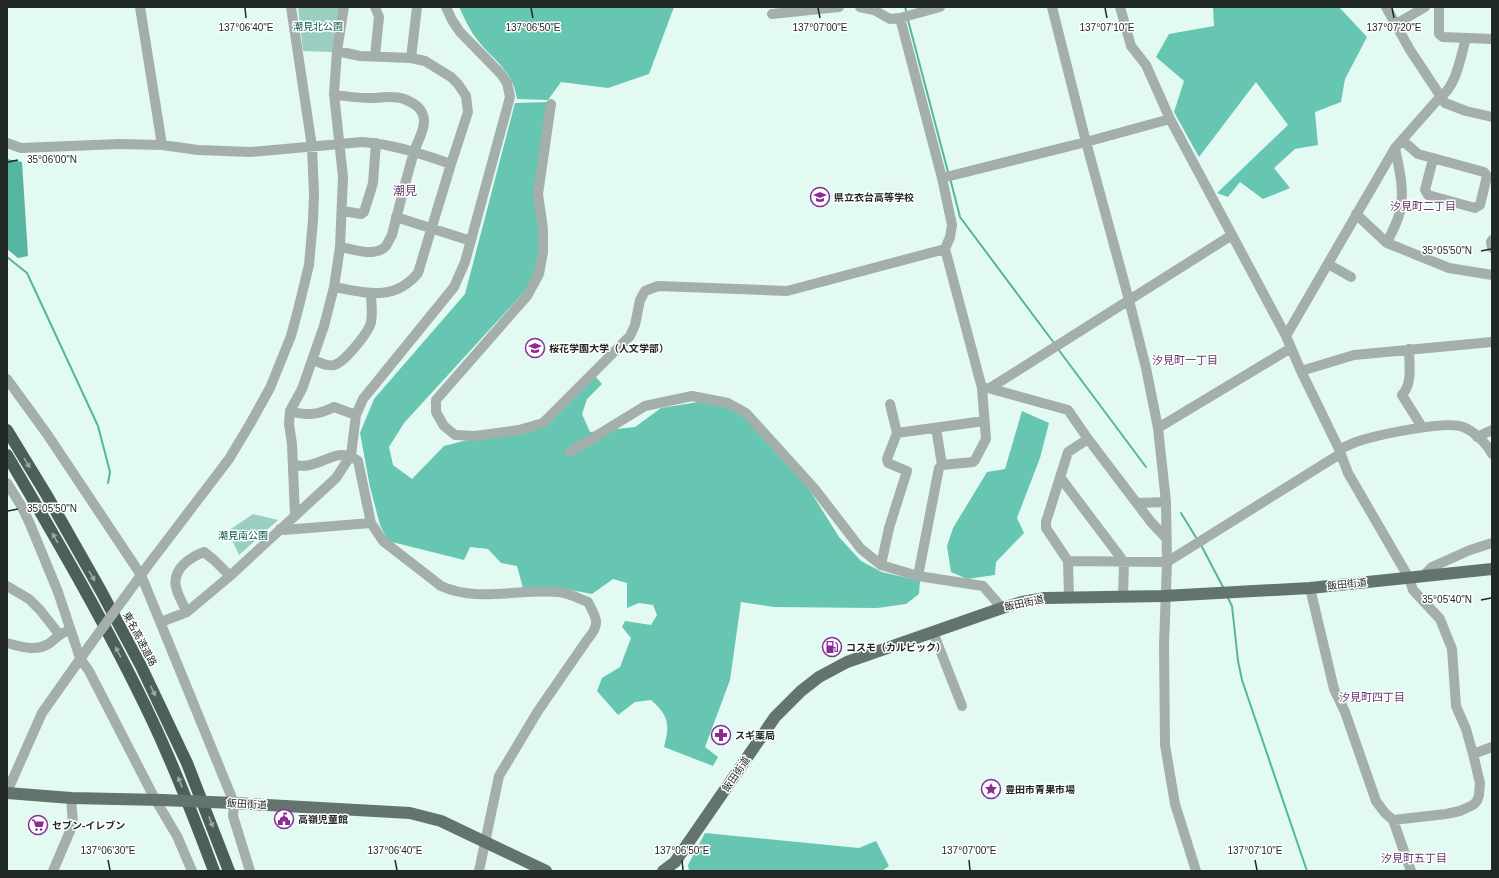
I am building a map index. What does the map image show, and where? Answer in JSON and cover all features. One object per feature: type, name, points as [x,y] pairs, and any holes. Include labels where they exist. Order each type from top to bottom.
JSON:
[{"type":"highway","name":"東名高速道路","points":[[7,430],[46,494],[141,666],[187,763],[229,871]]},
{"type":"highway","points":[[7,455],[89,597],[128,672],[173,766],[214,871]]},
{"type":"main road","name":"飯田街道","points":[[663,871],[675,862],[776,717],[801,691],[819,677],[847,662],[1002,608],[1022,602],[1045,598],[1164,596],[1310,588],[1492,569]]},
{"type":"main road","name":"飯田街道","points":[[7,793],[70,798],[159,799],[410,812],[441,821],[546,871]]},
{"type":"street","points":[[140,7],[162,145]]},
{"type":"street","points":[[7,793],[42,713],[141,575],[229,459],[267,396],[291,336],[308,265],[313,220],[312,147],[291,7]]},
{"type":"street","points":[[295,515],[292,444],[289,424],[290,411],[302,388],[313,360],[334,287],[340,246],[343,211],[343,177],[334,94],[337,51],[344,7]]},
{"type":"street","points":[[375,7],[379,17],[375,56]]},
{"type":"street","points":[[411,58],[416,7]]},
{"type":"street","points":[[161,622],[187,612],[230,576],[336,478],[351,455],[356,415],[363,399],[454,287],[460,276],[510,97],[507,84],[501,74],[460,32],[446,7]]},
{"type":"street","points":[[772,14],[839,7]]},
{"type":"street","points":[[860,7],[874,10],[890,19],[900,18],[940,7]]},
{"type":"street","points":[[1052,7],[1086,142],[1129,300],[1146,368],[1158,428],[1166,502],[1166,562],[1164,596],[1165,745],[1175,804],[1196,871]]},
{"type":"street","points":[[1120,7],[1131,46],[1146,65],[1170,119],[1286,336],[1340,452],[1348,473],[1409,578],[1413,590],[1440,619],[1446,631],[1452,649],[1456,706],[1466,729],[1480,783],[1477,801],[1473,806],[1460,811],[1393,820]]},
{"type":"street","points":[[1386,7],[1410,50],[1445,103],[1466,111],[1492,117]]},
{"type":"street","points":[[1396,24],[1425,7]]},
{"type":"street","points":[[1439,7],[1439,34],[1443,37],[1492,39]]},
{"type":"street","points":[[900,18],[942,178],[952,225],[950,237],[945,249],[986,388],[984,421],[986,439],[975,460],[973,462],[942,465]]},
{"type":"street","points":[[1286,336],[1396,148],[1440,97],[1445,94],[1452,83],[1466,38]]},
{"type":"street","points":[[334,287],[371,294],[380,294],[398,290],[414,278],[418,273],[468,112],[466,96],[458,84],[443,71],[425,61],[411,58],[360,56],[337,51]]},
{"type":"street","points":[[334,94],[354,98],[390,96],[414,103],[420,109],[424,121],[424,126],[414,151],[392,235],[386,245],[381,249],[367,252],[340,246]]},
{"type":"street","points":[[551,104],[538,194],[543,229],[543,252],[539,274],[527,296],[436,400],[436,412],[444,426],[455,435],[475,436],[519,430],[543,423],[630,336],[635,325],[640,300],[645,291],[658,286],[786,292],[945,249]]},
{"type":"street","points":[[942,178],[1086,142],[1170,119]]},
{"type":"street","points":[[1402,140],[1418,154],[1484,172],[1487,176],[1480,205],[1475,208],[1428,196],[1425,190],[1433,159]]},
{"type":"street","points":[[7,143],[21,148],[119,144],[162,145],[225,152],[268,151],[362,142],[376,143],[414,151],[451,164]]},
{"type":"street","points":[[343,211],[362,214],[364,212],[373,182],[376,143]]},
{"type":"street","points":[[1387,243],[1400,212],[1401,205],[1401,188],[1396,148]]},
{"type":"street","points":[[1356,214],[1387,243],[1449,268],[1492,274]]},
{"type":"street","points":[[396,216],[431,229],[471,241]]},
{"type":"street","points":[[986,388],[1232,235]]},
{"type":"street","points":[[1492,240],[1492,248]]},
{"type":"street","points":[[1328,264],[1351,277]]},
{"type":"street","points":[[313,360],[328,366],[336,365],[343,361],[369,328],[372,317],[371,294]]},
{"type":"street","points":[[1301,371],[1354,355],[1492,342]]},
{"type":"street","points":[[1158,428],[1291,348]]},
{"type":"street","points":[[1409,349],[1409,382],[1408,388],[1402,395],[1422,427]]},
{"type":"street","points":[[7,379],[47,434],[141,575],[161,622],[209,746],[234,803],[233,816],[250,871]]},
{"type":"street","points":[[986,388],[1068,410],[1151,522],[1166,538]]},
{"type":"street","points":[[570,452],[645,406],[692,396],[728,403],[746,413],[761,428],[814,488],[860,549],[881,565],[918,576],[983,586],[1002,608]]},
{"type":"street","points":[[881,565],[889,528],[907,470],[888,463],[887,459],[897,433],[890,404]]},
{"type":"street","points":[[290,411],[304,415],[324,412],[334,407],[356,415]]},
{"type":"street","points":[[897,433],[984,421]]},
{"type":"street","points":[[1068,561],[1166,562],[1340,452],[1360,441],[1422,427],[1454,425],[1464,427],[1477,437],[1492,454]]},
{"type":"street","points":[[918,576],[939,468],[942,465],[936,428]]},
{"type":"street","points":[[1477,437],[1492,430]]},
{"type":"street","points":[[1069,597],[1068,561],[1046,528],[1046,522],[1068,452],[1088,439]]},
{"type":"street","points":[[293,465],[308,466],[342,454],[351,455],[358,461],[371,523],[383,541],[437,583],[452,591],[473,595],[560,592],[588,602],[594,614],[596,621],[596,628],[594,632],[538,710],[498,776],[479,871]]},
{"type":"street","points":[[1060,477],[1124,562],[1123,596]]},
{"type":"street","points":[[7,483],[22,507],[30,524],[58,592],[80,658],[159,799],[192,871]]},
{"type":"street","points":[[1137,503],[1166,502]]},
{"type":"street","points":[[280,529],[284,530],[371,523]]},
{"type":"street","points":[[1422,577],[1432,567],[1470,550],[1492,543]]},
{"type":"street","points":[[187,612],[177,589],[175,577],[184,565],[195,555],[204,552],[230,576]]},
{"type":"street","points":[[7,586],[29,599],[59,634]]},
{"type":"street","points":[[1310,588],[1334,689],[1345,712],[1376,801],[1385,814],[1393,820],[1411,871]]},
{"type":"street","points":[[7,643],[36,649],[44,647],[52,642],[59,634],[70,630]]},
{"type":"street","points":[[933,632],[962,706]]},
{"type":"street","points":[[1473,754],[1492,747]]},
{"type":"street","points":[[53,871],[73,824],[70,798]]},
{"type":"green space","name":"潮見北公園","points":[[298,7],[340,7],[332,52],[303,51]]},
{"type":"green space","name":"潮見南公園","points":[[253,514],[278,520],[239,555],[228,531]]},
{"type":"shaded area","points":[[459,7],[674,7],[649,74],[608,88],[561,82],[548,100],[517,99],[511,80],[506,72],[476,38]]},
{"type":"shaded area","points":[[1213,7],[1339,7],[1367,37],[1345,79],[1341,102],[1315,112],[1318,145],[1295,149],[1274,168],[1290,188],[1263,199],[1240,182],[1228,197],[1217,193],[1288,125],[1256,82],[1199,157],[1174,112],[1184,81],[1156,57],[1169,34],[1214,26]]},
{"type":"shaded area","points":[[547,102],[537,273],[525,291],[404,423],[389,447],[393,465],[412,479],[444,446],[471,439],[522,434],[595,376],[602,384],[587,399],[582,414],[590,432],[635,427],[661,408],[698,402],[734,409],[761,432],[809,489],[839,537],[861,561],[882,572],[920,581],[919,594],[906,604],[877,608],[774,607],[741,602],[730,680],[705,747],[718,757],[713,766],[664,747],[667,732],[665,716],[651,700],[635,702],[618,715],[597,691],[602,678],[620,667],[631,638],[622,627],[625,621],[651,625],[657,615],[653,605],[639,603],[627,608],[627,583],[613,579],[592,594],[560,588],[523,588],[517,566],[501,563],[488,549],[470,547],[464,560],[388,541],[380,525],[370,487],[360,433],[374,399],[465,294],[515,103]]},
{"type":"shaded area","points":[[7,159],[22,162],[28,256],[18,258],[7,249]]},
{"type":"shaded area","points":[[1022,411],[1049,423],[1040,458],[1017,518],[1024,533],[996,562],[995,575],[967,579],[951,572],[947,546],[953,528],[987,472],[1005,469]]},
{"type":"shaded area","points":[[705,833],[859,848],[876,841],[889,866],[882,871],[689,871],[688,865]]},
{"type":"waterway","points":[[905,7],[907,14]]},
{"type":"waterway","points":[[908,20],[948,172]]},
{"type":"waterway","points":[[950,178],[960,217],[1054,343]]},
{"type":"waterway","points":[[7,257],[27,273],[98,426],[110,472],[108,483]]},
{"type":"waterway","points":[[1058,349],[1146,467]]},
{"type":"waterway","points":[[1181,513],[1197,539]]},
{"type":"waterway","points":[[1201,545],[1224,589]]},
{"type":"waterway","points":[[1227,596],[1232,606],[1238,661],[1242,680],[1307,871]]},
{"type":"place","name":"県立衣台高等学校","points":[[820,197]]},
{"type":"place","name":"桜花学園大学（人文学部）","points":[[535,348]]},
{"type":"place","name":"コスモ（カルビック）","points":[[832,647]]},
{"type":"place","name":"スギ薬局","points":[[721,735]]},
{"type":"place","name":"豊田市青果市場","points":[[991,789]]},
{"type":"place","name":"高嶺児童館","points":[[284,819]]},
{"type":"place","name":"セブン-イレブン","points":[[38,825]]},
{"type":"district","name":"潮見","points":[[405,191]]},
{"type":"district","name":"汐見町二丁目","points":[[1423,206]]},
{"type":"district","name":"汐見町一丁目","points":[[1185,360]]},
{"type":"district","name":"汐見町四丁目","points":[[1372,697]]},
{"type":"district","name":"汐見町五丁目","points":[[1414,858]]}]
